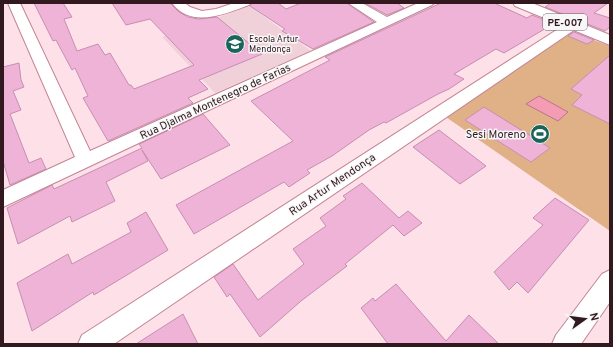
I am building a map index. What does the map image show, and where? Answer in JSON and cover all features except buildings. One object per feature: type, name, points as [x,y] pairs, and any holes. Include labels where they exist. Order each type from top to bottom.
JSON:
[{"type":"main road","name":"PE-007","points":[[520,3],[610,40]]},
{"type":"street","points":[[14,3],[86,161]]},
{"type":"street","points":[[178,3],[195,14],[205,15],[245,3]]},
{"type":"street","points":[[354,3],[387,22]]},
{"type":"street","name":"Rua Djalma Montenegro de Farias","points":[[3,199],[428,3]]},
{"type":"street","name":"Rua Artur Mendonça","points":[[91,344],[573,25]]},
{"type":"street","points":[[565,344],[610,282]]},
{"type":"shaded area","name":"Escola Artur Mendonça","points":[[250,6],[311,51],[215,93],[162,37]]},
{"type":"shaded area","name":"Sesi Moreno","points":[[571,32],[610,46],[610,231],[443,115]]},
{"type":"shaded area","points":[[539,96],[568,112],[558,121],[526,104]]},
{"type":"place","name":"Escola Artur Mendonça","points":[[235,44]]},
{"type":"place","name":"Sesi Moreno","points":[[540,134]]}]
